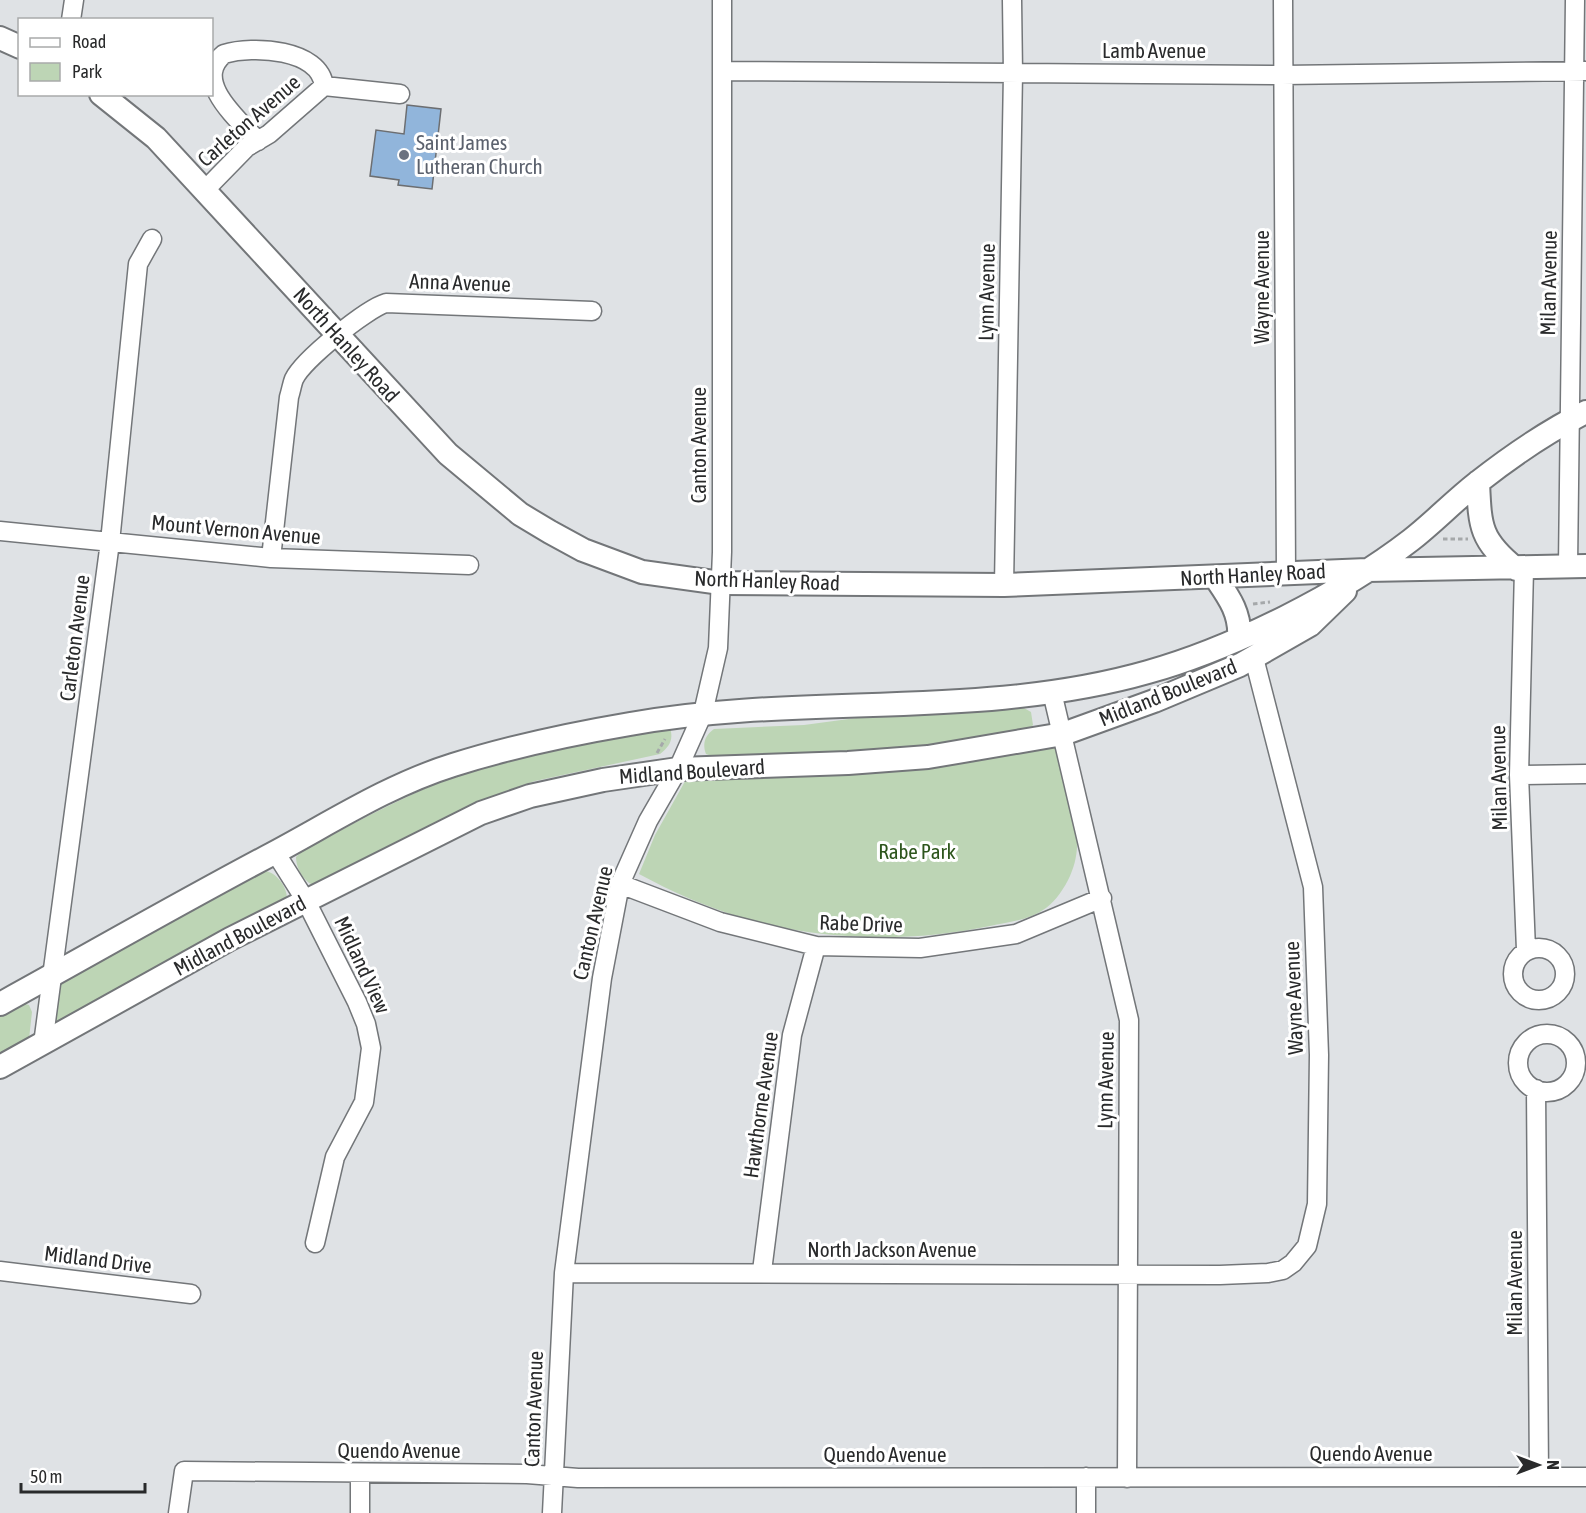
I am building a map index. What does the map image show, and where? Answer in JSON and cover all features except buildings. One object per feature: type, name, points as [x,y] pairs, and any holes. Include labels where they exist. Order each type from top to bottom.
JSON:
[{"type":"main road","points":[[0,38],[18,46]]},
{"type":"main road","name":"North Hanley Road","points":[[104,96],[156,138],[448,454],[520,514],[583,550],[642,572],[721,583],[1004,585],[1367,570],[1520,569],[1577,566]]},
{"type":"main road","name":"Midland Boulevard","points":[[0,1005],[206,887],[357,806],[450,766],[506,750],[630,724],[703,713],[828,705],[955,701],[1052,692],[1148,672],[1203,654],[1275,622],[1367,570],[1411,540],[1478,482],[1577,416]]},
{"type":"main road","points":[[1478,482],[1479,510],[1492,549],[1520,569]]},
{"type":"main road","name":"Midland Boulevard","points":[[0,1067],[230,939],[481,813],[510,803],[603,780],[678,769],[848,764],[928,757],[1063,734],[1154,701],[1254,658],[1310,625],[1367,570]]},
{"type":"main road","points":[[1215,577],[1235,609],[1239,620],[1239,638]]},
{"type":"street","points":[[71,18],[74,0]]},
{"type":"street","name":"Canton Avenue","points":[[552,1513],[564,1273],[602,978],[620,884],[648,821],[678,769],[703,713],[717,648],[721,583],[722,0]]},
{"type":"street","name":"Lynn Avenue","points":[[1004,585],[1013,73],[1012,0]]},
{"type":"street","name":"Wayne Avenue","points":[[1283,0],[1286,574]]},
{"type":"street","name":"Milan Avenue","points":[[1575,0],[1580,71],[1577,566]]},
{"type":"street","points":[[258,141],[216,92],[213,80],[219,58],[225,54],[244,50],[301,56],[313,64],[323,76],[324,86],[400,94]]},
{"type":"street","name":"Lamb Avenue","points":[[722,71],[1283,75],[1580,71]]},
{"type":"street","name":"Carleton Avenue","points":[[204,190],[247,147],[258,141],[324,86]]},
{"type":"street","name":"Carleton Avenue","points":[[43,1044],[50,977],[56,958],[110,542],[138,264],[152,239]]},
{"type":"street","name":"Anna Avenue","points":[[271,558],[289,397],[295,377],[338,335],[369,309],[386,303],[592,311]]},
{"type":"street","name":"Mount Vernon Avenue","points":[[0,531],[271,558],[469,565]]},
{"type":"street","name":"Milan Avenue","points":[[1520,569],[1519,775],[1526,950]]},
{"type":"street","name":"Wayne Avenue","points":[[1220,1275],[1268,1273],[1283,1270],[1293,1263],[1307,1246],[1317,1204],[1319,1055],[1313,887],[1254,658]]},
{"type":"street","name":"Lynn Avenue","points":[[1052,692],[1129,1020],[1126,1274],[1127,1478]]},
{"type":"street","points":[[1519,775],[1586,774]]},
{"type":"street","name":"Midland View","points":[[275,852],[306,901],[357,1002],[366,1024],[371,1048],[364,1102],[334,1157],[315,1243]]},
{"type":"street","name":"Rabe Drive","points":[[620,884],[720,922],[816,946],[920,948],[1016,934],[1102,898]]},
{"type":"street","name":"Hawthorne Avenue","points":[[762,1271],[792,1035],[816,946]]},
{"type":"street","name":"Milan Avenue","points":[[1536,1089],[1539,1476]]},
{"type":"street","name":"Midland Drive","points":[[0,1271],[192,1294]]},
{"type":"street","name":"North Jackson Avenue","points":[[564,1273],[762,1271],[1220,1275]]},
{"type":"street","name":"Quendo Avenue","points":[[178,1513],[184,1471],[554,1476],[1586,1477]]},
{"type":"street","points":[[360,1474],[360,1513]]},
{"type":"street","points":[[1086,1477],[1086,1513]]},
{"type":"path","points":[[1444,541],[1475,538]]},
{"type":"path","points":[[1248,605],[1281,601]]},
{"type":"path","points":[[657,753],[666,737]]},
{"type":"green space","points":[[1024,708],[1031,712],[1033,725],[1029,730],[965,743],[866,752],[712,756],[706,754],[704,747],[706,737],[714,729],[804,725],[886,714]]},
{"type":"green space","points":[[652,726],[670,728],[670,743],[660,754],[535,781],[506,791],[317,886],[305,879],[297,866],[296,857],[301,852],[415,793],[463,773],[528,753]]},
{"type":"green space","name":"Rabe Park","points":[[1056,744],[1077,827],[1075,860],[1070,876],[1057,898],[1040,912],[1026,918],[928,935],[866,937],[835,935],[773,926],[743,918],[690,899],[639,874],[655,835],[688,776]]},
{"type":"green space","points":[[266,871],[281,882],[286,891],[287,901],[62,1024],[56,1022],[58,988],[64,981]]},
{"type":"green space","points":[[22,1003],[29,1005],[32,1012],[29,1039],[0,1058],[0,1016]]},
{"type":"place","name":"Saint James Lutheran Church","points":[[404,155]]}]
